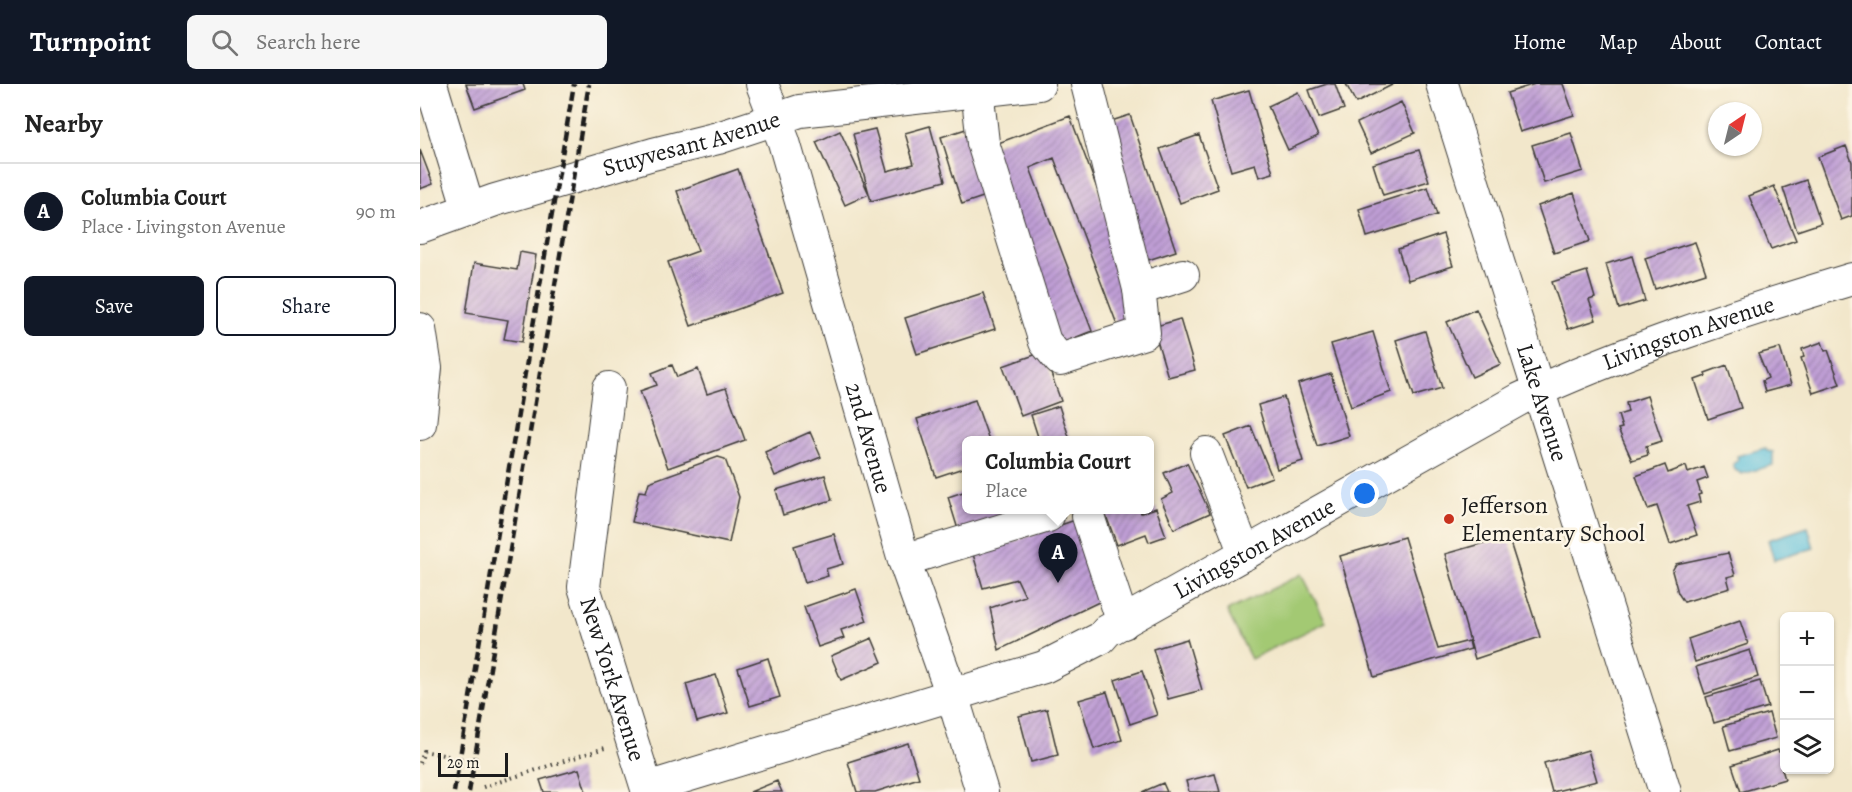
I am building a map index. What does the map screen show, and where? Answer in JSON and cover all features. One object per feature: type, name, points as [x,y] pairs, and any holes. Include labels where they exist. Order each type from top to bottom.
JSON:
[{"type":"street","points":[[431,84],[469,210]]},
{"type":"street","name":"2nd Avenue","points":[[762,84],[787,153],[904,560],[952,695],[982,792]]},
{"type":"street","name":"Stuyvesant Avenue","points":[[420,227],[653,154],[718,138],[774,118],[810,109],[1038,84]]},
{"type":"street","points":[[977,89],[983,143],[1045,342],[1060,360],[1144,333],[1139,289],[1087,84]]},
{"type":"street","name":"Lake Avenue","points":[[1442,84],[1665,792]]},
{"type":"street","points":[[1139,289],[1183,275]]},
{"type":"street","name":"Livingston Avenue","points":[[648,790],[1044,667],[1101,638],[1123,623],[1539,390],[1706,323],[1852,279]]},
{"type":"street","points":[[420,329],[426,369],[420,424]]},
{"type":"street","name":"New York Avenue","points":[[609,388],[584,587],[648,790]]},
{"type":"street","points":[[1206,453],[1245,554]]},
{"type":"street","points":[[904,560],[1048,516]]},
{"type":"street","points":[[1088,516],[1123,623]]},
{"type":"path","points":[[483,787],[605,748]]},
{"type":"path","points":[[420,763],[424,752],[448,756]]},
{"type":"green space","points":[[1302,574],[1326,622],[1251,659],[1227,611]]},
{"type":"water","points":[[1765,448],[1773,452],[1773,465],[1742,474],[1735,470],[1733,464],[1738,460],[1737,456]]},
{"type":"water","points":[[1808,527],[1814,548],[1774,560],[1768,540]]},
{"type":"building","points":[[466,84],[523,84],[525,90],[475,108]]},
{"type":"building","points":[[1335,84],[1344,109],[1319,118],[1309,90]]},
{"type":"building","points":[[1346,84],[1394,84],[1356,103]]},
{"type":"building","points":[[1535,84],[1563,84],[1574,115],[1520,132],[1507,93]]},
{"type":"building","points":[[1249,90],[1273,173],[1259,177],[1255,164],[1231,171],[1211,101]]},
{"type":"building","points":[[1298,92],[1318,136],[1288,150],[1268,106]]},
{"type":"building","points":[[1401,102],[1415,133],[1371,153],[1357,123]]},
{"type":"building","points":[[1130,115],[1176,251],[1145,261],[1099,125]]},
{"type":"building","points":[[1070,116],[1145,317],[1118,327],[1054,158],[1030,168],[1092,331],[1059,344],[985,148]]},
{"type":"building","points":[[930,126],[945,181],[871,201],[853,134],[875,129],[887,171],[914,164],[905,133]]},
{"type":"building","points":[[972,127],[992,194],[962,204],[941,137]]},
{"type":"building","points":[[840,131],[869,194],[845,205],[816,142]]},
{"type":"building","points":[[1571,133],[1583,171],[1544,183],[1532,145]]},
{"type":"building","points":[[1199,135],[1218,189],[1180,203],[1160,149]]},
{"type":"building","points":[[1846,146],[1852,162],[1852,216],[1841,220],[1818,157]]},
{"type":"building","points":[[420,150],[433,184],[420,189]]},
{"type":"building","points":[[1419,150],[1429,181],[1383,195],[1373,164]]},
{"type":"building","points":[[738,169],[783,293],[691,326],[668,262],[698,251],[677,191]]},
{"type":"building","points":[[1806,180],[1821,223],[1797,231],[1783,188]]},
{"type":"building","points":[[1774,186],[1796,240],[1771,249],[1749,196]]},
{"type":"building","points":[[1428,187],[1437,215],[1367,237],[1359,209]]},
{"type":"building","points":[[1574,193],[1590,241],[1554,253],[1538,206]]},
{"type":"building","points":[[1443,234],[1453,266],[1408,280],[1398,249]]},
{"type":"building","points":[[1695,242],[1706,273],[1655,289],[1645,258]]},
{"type":"building","points":[[520,252],[536,255],[522,342],[504,339],[508,320],[466,313],[474,263],[517,270]]},
{"type":"building","points":[[1632,256],[1645,301],[1619,309],[1606,264]]},
{"type":"building","points":[[1587,271],[1595,298],[1589,300],[1596,320],[1568,329],[1552,282]]},
{"type":"building","points":[[983,293],[995,329],[917,354],[905,318]]},
{"type":"building","points":[[1476,309],[1501,364],[1472,377],[1447,322]]},
{"type":"building","points":[[1180,319],[1195,370],[1168,377],[1153,327]]},
{"type":"building","points":[[1425,331],[1442,388],[1414,396],[1396,340]]},
{"type":"building","points":[[1373,332],[1391,392],[1351,407],[1331,344]]},
{"type":"building","points":[[1822,342],[1825,351],[1828,350],[1840,384],[1813,393],[1801,358],[1804,357],[1802,349]]},
{"type":"building","points":[[1780,348],[1791,385],[1765,392],[1762,381],[1768,378],[1758,354]]},
{"type":"building","points":[[1043,352],[1061,401],[1021,416],[1003,366]]},
{"type":"building","points":[[672,365],[677,377],[698,369],[707,394],[726,388],[745,440],[668,468],[640,391],[657,385],[652,373]]},
{"type":"building","points":[[1727,365],[1741,408],[1708,419],[1695,380],[1706,376],[1705,373]]},
{"type":"building","points":[[1331,374],[1349,436],[1317,446],[1298,384]]},
{"type":"building","points":[[1647,396],[1662,441],[1646,446],[1648,455],[1632,460],[1618,429],[1622,428],[1618,415],[1628,412],[1626,403]]},
{"type":"building","points":[[1284,397],[1303,461],[1277,469],[1258,405]]},
{"type":"building","points":[[975,400],[988,436],[962,436],[962,468],[936,477],[917,419]]},
{"type":"building","points":[[1059,406],[1069,436],[1038,436],[1031,415]]},
{"type":"building","points":[[1251,426],[1272,477],[1246,487],[1225,436]]},
{"type":"building","points":[[810,432],[821,457],[775,476],[765,452]]},
{"type":"building","points":[[718,457],[725,459],[739,497],[729,543],[632,522],[639,491],[646,492],[649,482]]},
{"type":"building","points":[[1187,463],[1210,513],[1174,529],[1161,499],[1173,493],[1164,473]]},
{"type":"building","points":[[1665,465],[1668,473],[1686,466],[1688,473],[1704,467],[1708,478],[1697,482],[1701,494],[1698,495],[1700,502],[1687,506],[1697,535],[1670,544],[1657,506],[1648,509],[1636,476]]},
{"type":"building","points":[[825,475],[832,500],[783,515],[776,490]]},
{"type":"building","points":[[962,492],[962,514],[1015,514],[1016,518],[960,536],[948,497]]},
{"type":"building","points":[[1156,508],[1166,536],[1149,542],[1146,534],[1117,545],[1105,514],[1154,514]]},
{"type":"building","points":[[1078,519],[1101,601],[999,650],[990,608],[1025,596],[1017,579],[983,588],[970,544],[1003,545]]},
{"type":"building","points":[[834,534],[843,564],[826,569],[828,576],[805,583],[794,546]]},
{"type":"building","points":[[1508,536],[1540,637],[1475,659],[1445,554]]},
{"type":"building","points":[[1404,537],[1438,649],[1469,641],[1471,649],[1374,677],[1340,556]]},
{"type":"building","points":[[1728,553],[1735,575],[1727,577],[1730,588],[1684,602],[1678,593],[1672,571],[1676,564]]},
{"type":"building","points":[[856,589],[867,621],[841,630],[844,638],[818,647],[804,607]]},
{"type":"building","points":[[1740,621],[1748,644],[1695,662],[1688,639]]},
{"type":"building","points":[[872,638],[882,662],[841,680],[831,656]]},
{"type":"building","points":[[1187,639],[1202,690],[1168,699],[1153,649]]},
{"type":"building","points":[[1750,650],[1758,677],[1705,694],[1696,667]]},
{"type":"building","points":[[768,658],[780,697],[750,706],[738,668]]},
{"type":"building","points":[[1142,671],[1157,715],[1130,724],[1115,680]]},
{"type":"building","points":[[716,675],[728,713],[697,722],[686,684]]},
{"type":"building","points":[[1760,681],[1768,707],[1714,723],[1706,697]]},
{"type":"building","points":[[1107,692],[1122,740],[1094,749],[1079,700]]},
{"type":"building","points":[[1047,709],[1058,755],[1031,762],[1019,716]]},
{"type":"building","points":[[1769,713],[1776,738],[1730,751],[1723,726]]},
{"type":"building","points":[[908,743],[919,778],[875,792],[857,792],[848,762]]},
{"type":"building","points":[[1588,750],[1597,781],[1552,792],[1544,763]]},
{"type":"building","points":[[1778,750],[1780,752],[1780,774],[1783,774],[1785,779],[1741,792],[1732,765]]},
{"type":"building","points":[[579,769],[586,792],[544,792],[540,780]]},
{"type":"building","points":[[1215,774],[1220,792],[1189,792],[1186,781]]},
{"type":"building","points":[[777,781],[782,792],[750,792]]},
{"type":"building","points":[[1163,783],[1167,792],[1142,792]]},
{"type":"railway","points":[[454,792],[574,84]]},
{"type":"railway","points":[[469,792],[589,84]]},
{"type":"place","name":"Jefferson Elementary School","points":[[1449,519]]},
{"type":"place","name":"Columbia Court","points":[[1058,583]]}]
